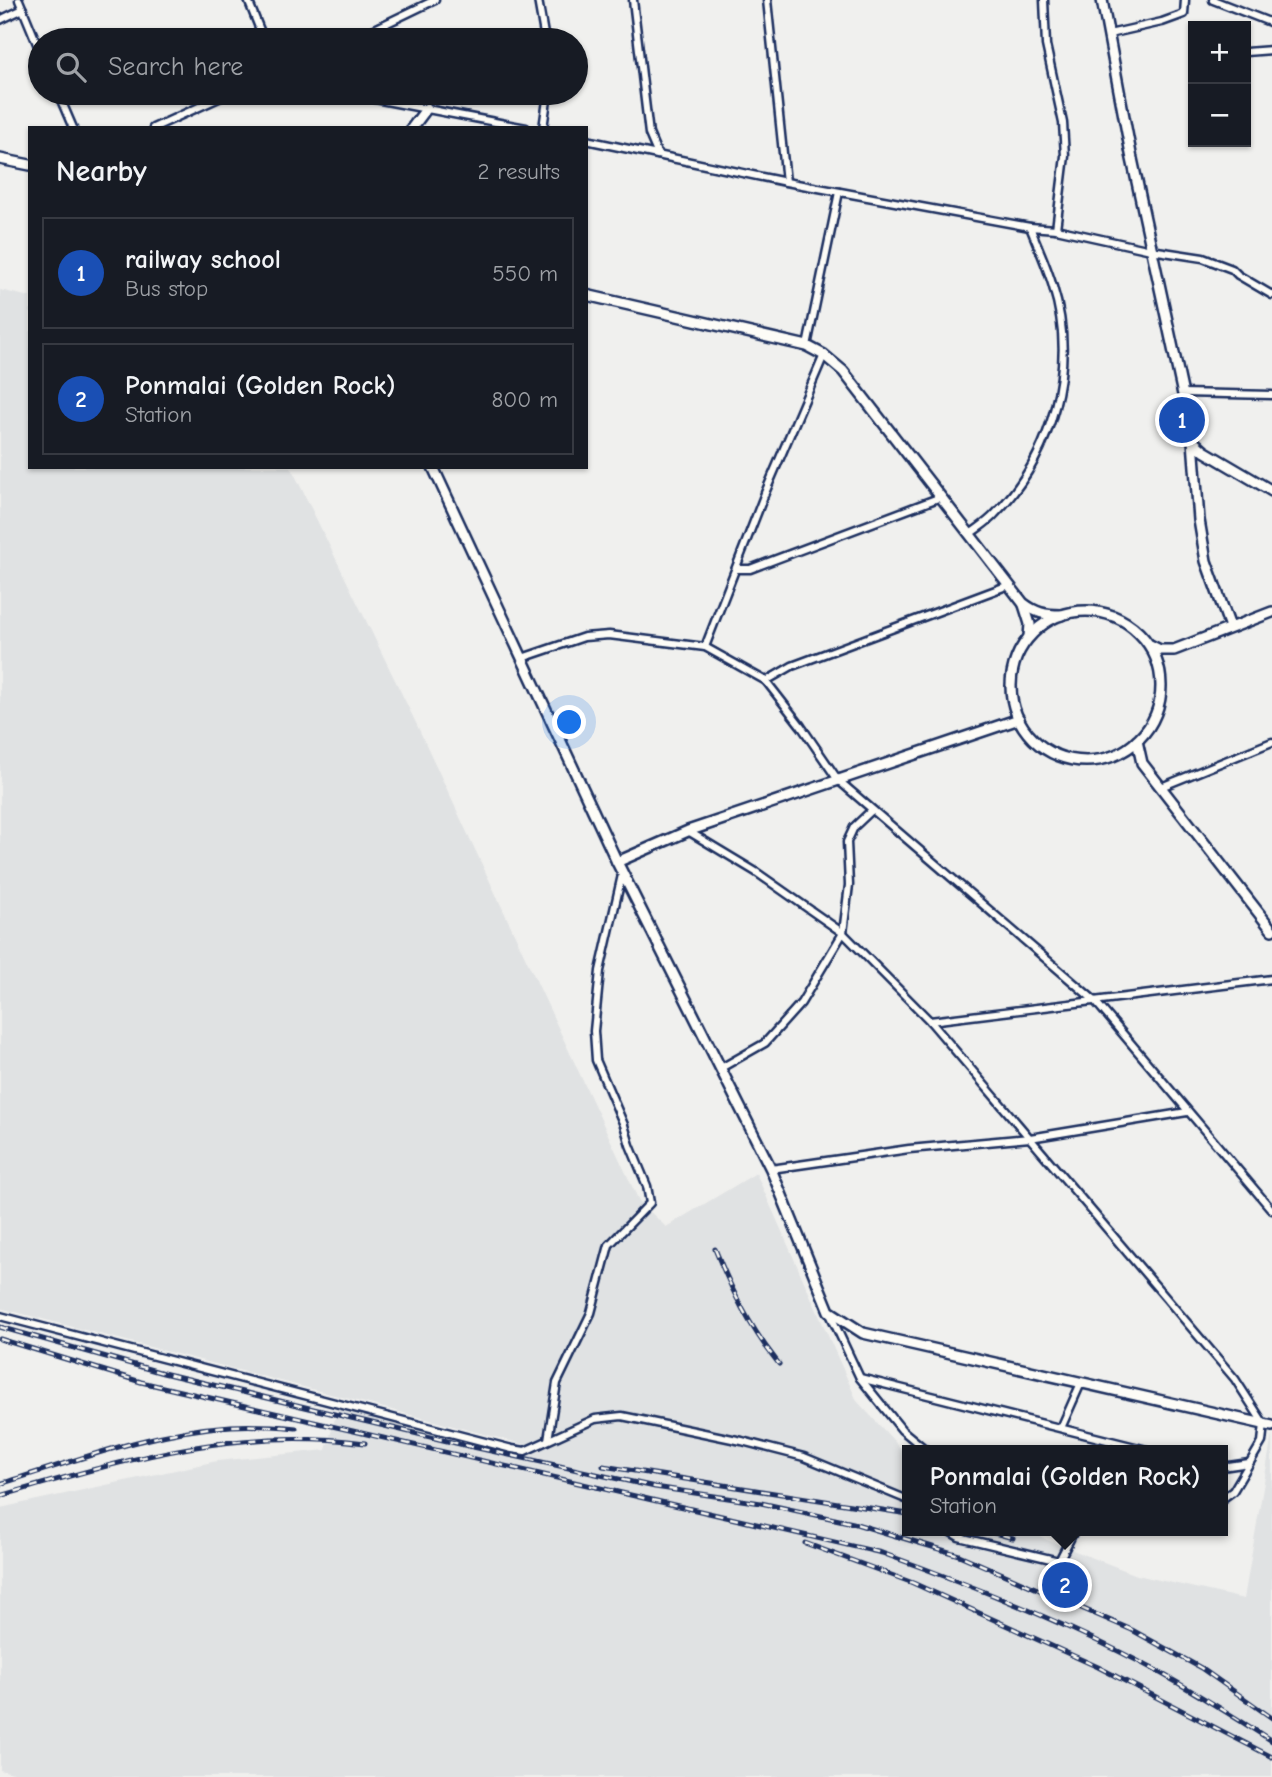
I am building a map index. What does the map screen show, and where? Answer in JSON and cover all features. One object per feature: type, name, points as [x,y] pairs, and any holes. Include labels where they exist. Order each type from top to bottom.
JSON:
[{"type":"street","points":[[19,0],[31,28]]},
{"type":"street","points":[[248,0],[259,28]]},
{"type":"street","points":[[377,28],[435,0]]},
{"type":"street","points":[[538,0],[543,28]]},
{"type":"street","points":[[633,0],[649,134],[658,155]]},
{"type":"street","points":[[767,0],[786,183]]},
{"type":"street","points":[[1044,0],[1045,44],[1064,134],[1065,156],[1056,229]]},
{"type":"street","points":[[1102,0],[1151,250],[1193,442],[1199,520],[1206,561],[1230,627]]},
{"type":"street","points":[[1109,34],[1184,14],[1185,0]]},
{"type":"street","points":[[1213,0],[1272,23]]},
{"type":"street","points":[[0,20],[23,9]]},
{"type":"street","points":[[1251,52],[1272,50]]},
{"type":"street","points":[[63,105],[72,126]]},
{"type":"street","points":[[157,126],[204,105]]},
{"type":"street","points":[[410,105],[516,126]]},
{"type":"street","points":[[543,126],[546,105]]},
{"type":"street","points":[[414,126],[427,108]]},
{"type":"street","points":[[588,140],[786,183],[1030,227],[1056,229],[1151,250],[1203,258],[1232,269],[1272,295]]},
{"type":"street","points":[[0,159],[28,165]]},
{"type":"street","points":[[807,346],[839,192]]},
{"type":"street","points":[[970,534],[994,515],[1034,461],[1051,420],[1059,387],[1062,342],[1058,310],[1054,288],[1030,227]]},
{"type":"street","points":[[588,295],[807,346],[824,355],[843,371],[1023,603],[1045,615],[1090,611],[1110,615],[1135,629],[1148,644],[1160,672],[1161,691],[1157,709],[1149,726],[1137,741],[1120,752],[1092,760],[1063,757],[1037,742],[1019,719],[1013,701],[1012,671],[1018,653],[1029,637],[1044,624],[1061,615]]},
{"type":"street","points":[[705,647],[765,493],[824,355]]},
{"type":"street","points":[[1182,393],[1272,395]]},
{"type":"street","points":[[1193,442],[1272,491]]},
{"type":"street","points":[[434,469],[617,862],[771,1169],[829,1311],[860,1378],[902,1430],[920,1445]]},
{"type":"street","points":[[737,569],[750,569],[941,497]]},
{"type":"street","points":[[766,681],[792,666],[1009,585]]},
{"type":"street","points":[[1023,603],[1030,624],[1029,637]]},
{"type":"street","points":[[1148,644],[1160,650],[1174,650],[1272,611]]},
{"type":"street","points":[[522,658],[584,637],[609,635],[705,647],[766,681],[838,780],[1095,1001],[1272,1210]]},
{"type":"street","points":[[1160,672],[1174,650]]},
{"type":"street","points":[[617,862],[688,831],[1019,719]]},
{"type":"street","points":[[1137,741],[1142,762],[1272,930]]},
{"type":"street","points":[[1161,787],[1272,742]]},
{"type":"street","points":[[1120,752],[1142,762]]},
{"type":"street","points":[[722,1068],[765,1042],[801,1003],[843,933],[849,885],[847,842],[854,827],[872,810]]},
{"type":"street","points":[[688,831],[756,873],[843,933],[930,1021],[1235,1379],[1268,1425]]},
{"type":"street","points":[[548,1440],[557,1383],[591,1313],[609,1245],[650,1203],[647,1186],[625,1125],[597,1060],[594,1031],[600,971],[623,873]]},
{"type":"street","points":[[930,1021],[1272,979]]},
{"type":"street","points":[[771,1169],[909,1149],[1030,1138],[1187,1112]]},
{"type":"street","points":[[829,1311],[863,1333],[1268,1425]]},
{"type":"street","points":[[0,1317],[512,1449],[525,1451],[595,1419],[622,1416],[804,1457],[902,1498]]},
{"type":"street","points":[[860,1378],[1127,1445]]},
{"type":"street","points":[[1061,1428],[1081,1383]]},
{"type":"street","points":[[1228,1495],[1262,1442],[1268,1425]]},
{"type":"street","points":[[1228,1466],[1249,1463]]},
{"type":"street","points":[[957,1536],[1059,1561],[1072,1536]]},
{"type":"shaded area","points":[[0,290],[28,297],[28,469],[292,469],[416,723],[639,1201],[666,1227],[756,1173],[857,1401],[902,1450],[902,1536],[1040,1536],[1137,1575],[1244,1599],[1272,1435],[1272,1777],[30,1777],[0,1770],[0,1508],[217,1461],[326,1450],[338,1408],[521,1453],[526,1445],[0,1308]]},
{"type":"railway","points":[[715,1249],[743,1309],[779,1364]]},
{"type":"railway","points":[[0,1327],[163,1373],[464,1445],[655,1487],[761,1503],[853,1523],[959,1555],[1132,1630],[1201,1668],[1272,1718]]},
{"type":"railway","points":[[0,1339],[141,1382],[882,1553],[986,1592],[1087,1636],[1168,1677],[1272,1741]]},
{"type":"railway","points":[[0,1484],[114,1448],[172,1434],[231,1426],[296,1428]]},
{"type":"railway","points":[[0,1496],[136,1459],[224,1443],[270,1439],[365,1443]]},
{"type":"railway","points":[[603,1466],[902,1513]]},
{"type":"railway","points":[[1006,1536],[1013,1538]]},
{"type":"railway","points":[[805,1543],[913,1583],[1098,1667],[1272,1757]]},
{"type":"place","name":"railway school","points":[[1182,420]]},
{"type":"place","name":"Ponmalai (Golden Rock)","points":[[1065,1585]]}]
